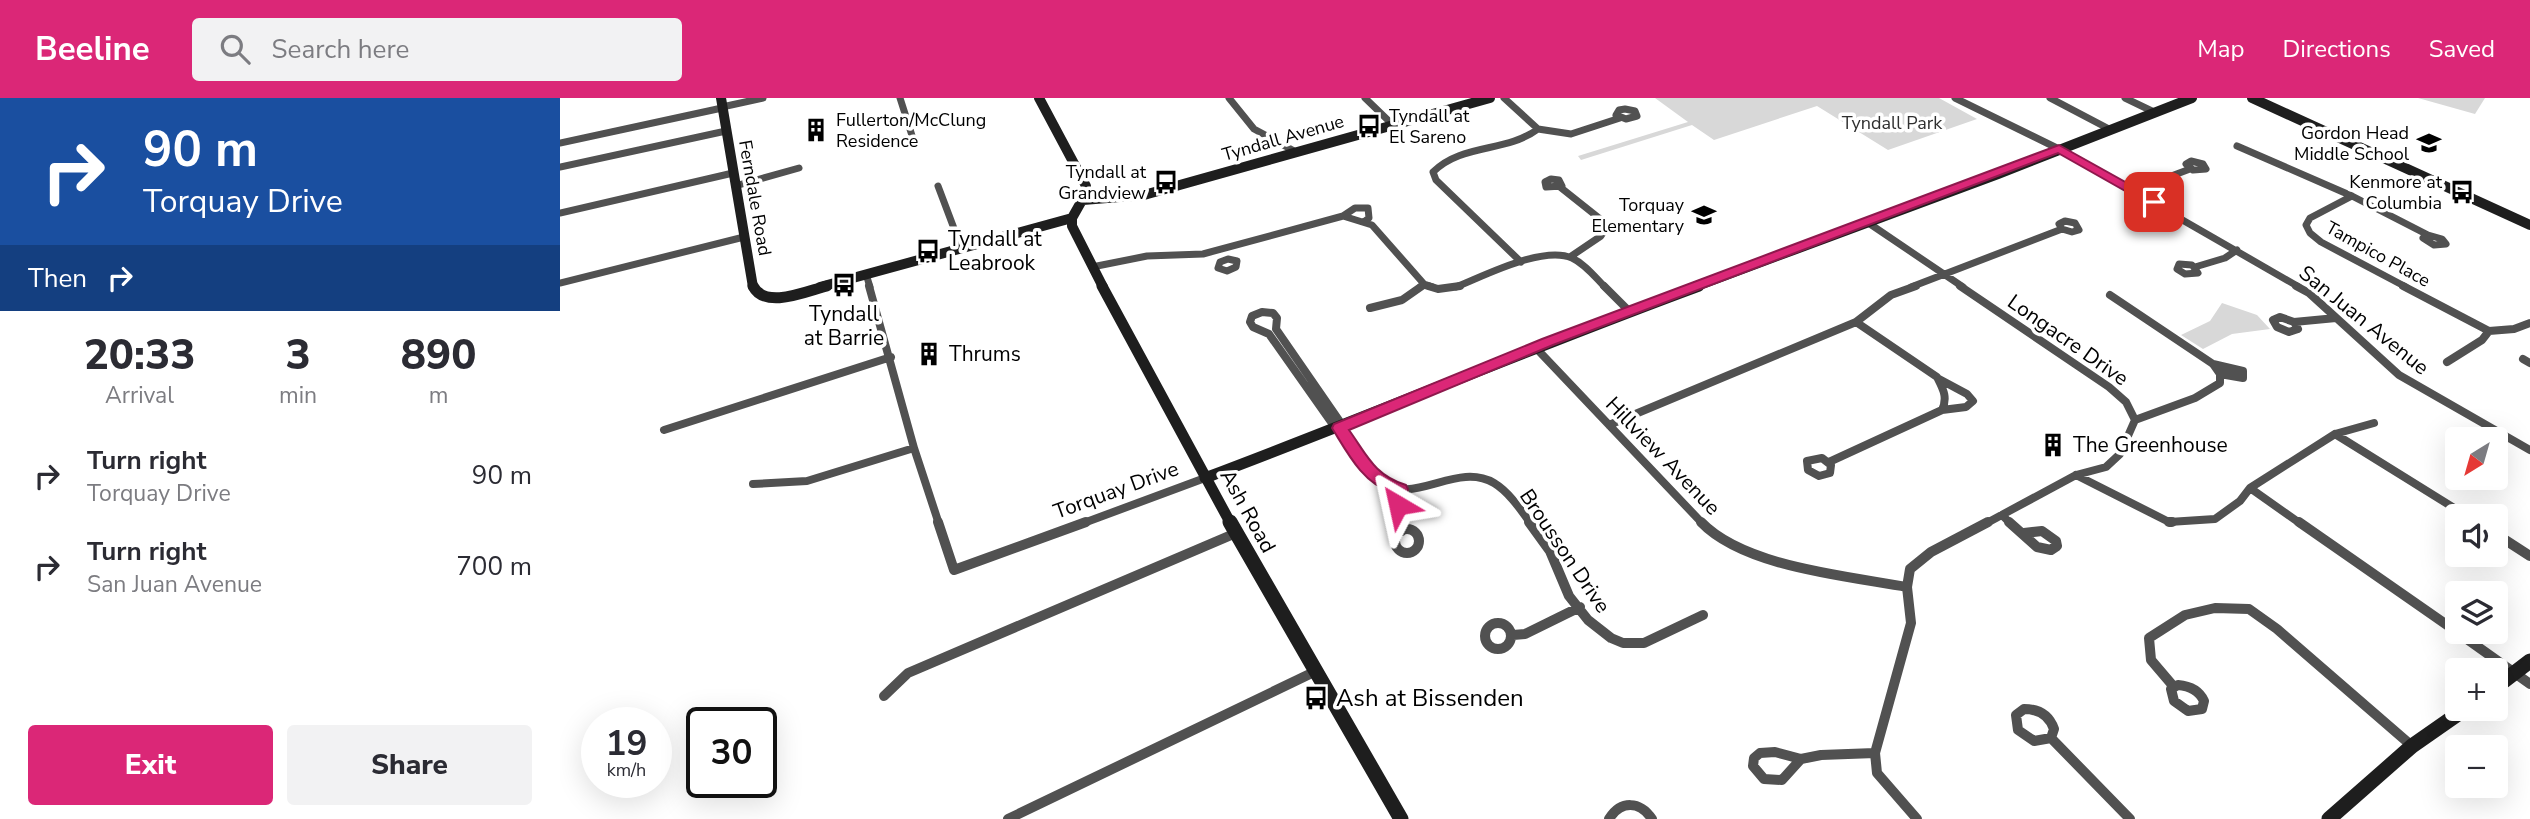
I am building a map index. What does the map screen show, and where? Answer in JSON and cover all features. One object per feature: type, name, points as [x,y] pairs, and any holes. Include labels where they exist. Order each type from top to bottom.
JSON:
[{"type":"main road","name":"Ash Road","points":[[1072,218],[1072,226],[1092,267],[1192,447],[1205,478]]},
{"type":"street","points":[[560,143],[722,104],[763,98]]},
{"type":"street","points":[[900,98],[915,145]]},
{"type":"street","points":[[753,484],[807,481],[914,448],[866,274],[1072,218],[1083,200],[1086,186],[1039,98]]},
{"type":"street","points":[[1229,98],[1254,129],[1296,152]]},
{"type":"street","points":[[1365,98],[1393,125]]},
{"type":"street","name":"Tyndall Avenue","points":[[1083,200],[1136,197],[1490,98]]},
{"type":"street","points":[[1504,98],[1538,130],[1571,134],[1620,118]]},
{"type":"street","name":"San Juan Avenue","points":[[1955,98],[2059,149],[2134,190],[2309,293],[2399,375],[2530,450]]},
{"type":"street","points":[[2050,98],[2111,130]]},
{"type":"street","points":[[2125,98],[2154,113]]},
{"type":"street","name":"Torquay Drive","points":[[914,448],[954,570],[1340,428],[1535,347],[2192,98]]},
{"type":"street","points":[[2252,98],[2530,225]]},
{"type":"street","name":"Ferndale Road","points":[[722,104],[755,292],[766,297],[796,294],[866,274]]},
{"type":"street","points":[[1521,262],[1436,180],[1433,172],[1448,159],[1520,141],[1538,130]]},
{"type":"street","points":[[560,167],[726,131]]},
{"type":"street","name":"Tampico Place","points":[[2237,146],[2352,196]]},
{"type":"street","points":[[735,186],[799,168]]},
{"type":"street","points":[[2134,190],[2190,169]]},
{"type":"street","points":[[560,213],[733,173]]},
{"type":"street","points":[[938,186],[961,247]]},
{"type":"street","points":[[1560,187],[1604,222],[1606,228],[1601,236],[1570,257]]},
{"type":"street","points":[[2352,196],[2428,235]]},
{"type":"street","name":"Tampico Place","points":[[2352,196],[2310,218],[2306,225],[2310,233],[2321,242],[2490,331]]},
{"type":"street","points":[[1092,267],[1135,257],[1187,256],[1220,250],[1343,216],[1355,208],[1368,208],[1369,218],[1365,221]]},
{"type":"street","points":[[1343,216],[1372,225],[1424,284],[1438,289],[1454,288],[1546,255],[1570,257],[1582,264],[1629,312]]},
{"type":"street","name":"Longacre Drive","points":[[1867,222],[1941,275],[2109,387],[2126,402],[2135,420]]},
{"type":"street","points":[[1609,425],[1856,322],[1891,295],[2062,229]]},
{"type":"street","points":[[560,283],[744,237]]},
{"type":"street","points":[[1220,250],[1225,260]]},
{"type":"street","points":[[2195,267],[2225,258],[2238,250]]},
{"type":"street","points":[[1370,308],[1402,300],[1424,284]]},
{"type":"street","points":[[2110,295],[2213,364],[2244,371],[2243,378],[2220,374]]},
{"type":"street","points":[[1340,428],[1269,334],[1253,327],[1250,322],[1252,316],[1265,312],[1273,313],[1277,318],[1276,329],[1371,473],[1382,484],[1400,489],[1398,505],[1402,531]]},
{"type":"street","points":[[2294,322],[2336,318]]},
{"type":"street","points":[[1829,462],[1942,410],[1966,407],[1973,401],[1967,394],[1856,322]]},
{"type":"street","points":[[2447,362],[2482,340],[2490,331],[2514,329],[2530,323]]},
{"type":"street","name":"Hillview Avenue","points":[[1535,347],[1715,536],[1780,563],[1907,587]]},
{"type":"street","points":[[664,430],[891,357]]},
{"type":"street","points":[[1917,819],[1877,773],[1875,753],[1911,623],[1907,587],[1910,569],[1931,552],[2076,475],[2106,467],[2120,454],[2135,420],[2195,398],[2220,383],[2220,374],[2213,364]]},
{"type":"street","points":[[1937,377],[1945,391],[1946,401],[1942,410]]},
{"type":"street","points":[[2076,475],[2169,522],[2215,519],[2240,501],[2250,488],[2335,434],[2374,423]]},
{"type":"street","points":[[2335,434],[2448,504]]},
{"type":"street","name":"Brousson Drive","points":[[1400,489],[1419,488],[1464,474],[1494,484],[1507,495],[1553,556],[1556,572],[1564,588],[1596,629],[1606,637],[1634,645],[1654,640],[1703,615]]},
{"type":"street","name":"Ash Road","points":[[1205,478],[1314,672],[1401,819]]},
{"type":"street","points":[[2250,488],[2445,624]]},
{"type":"street","points":[[2002,515],[2024,533]]},
{"type":"street","points":[[884,696],[908,673],[1236,533]]},
{"type":"street","points":[[2508,542],[2530,556]]},
{"type":"street","points":[[1513,635],[1525,634],[1580,607]]},
{"type":"street","points":[[2174,687],[2153,666],[2148,655],[2149,638],[2185,615],[2215,608],[2249,609],[2277,629],[2412,746]]},
{"type":"street","points":[[2475,644],[2530,684]]},
{"type":"street","points":[[2508,678],[2530,661]]},
{"type":"street","points":[[1008,819],[1314,672]]},
{"type":"street","points":[[2329,819],[2412,746],[2448,721]]},
{"type":"street","points":[[2051,738],[2130,819]]},
{"type":"street","points":[[1801,759],[1821,755],[1875,753]]},
{"type":"street","points":[[1609,819],[1614,809],[1627,803],[1642,807],[1652,819]]},
{"type":"green space","name":"Tyndall Park","points":[[1655,98],[1939,98],[1977,119],[1888,150],[1817,106],[1714,140],[1692,125],[1581,160],[1578,156],[1688,122]]},
{"type":"green space","points":[[2418,98],[2485,98],[2475,114]]},
{"type":"green space","points":[[2222,303],[2257,315],[2270,329],[2232,334],[2203,349],[2181,335],[2210,321]]},
{"type":"place","name":"Tyndall at El Sareno","points":[[1369,126]]},
{"type":"place","name":"Fullerton/McClung Residence","points":[[816,130]]},
{"type":"place","name":"Gordon Head Middle School","points":[[2429,143]]},
{"type":"place","name":"Tyndall at Grandview","points":[[1166,182]]},
{"type":"place","name":"Kenmore at Columbia","points":[[2462,192]]},
{"type":"place","name":"Torquay Elementary","points":[[1704,215]]},
{"type":"place","name":"Tyndall at Leabrook","points":[[928,251]]},
{"type":"place","name":"Tyndall at Barrie","points":[[844,285]]},
{"type":"place","name":"Thrums","points":[[929,354]]},
{"type":"place","name":"The Greenhouse","points":[[2053,445]]},
{"type":"place","name":"Ash at Bissenden","points":[[1316,698]]},
{"type":"route","points":[[1398,505],[1400,489],[1382,484],[1371,473],[1340,428],[1444,382],[2059,149],[2154,202]]}]
